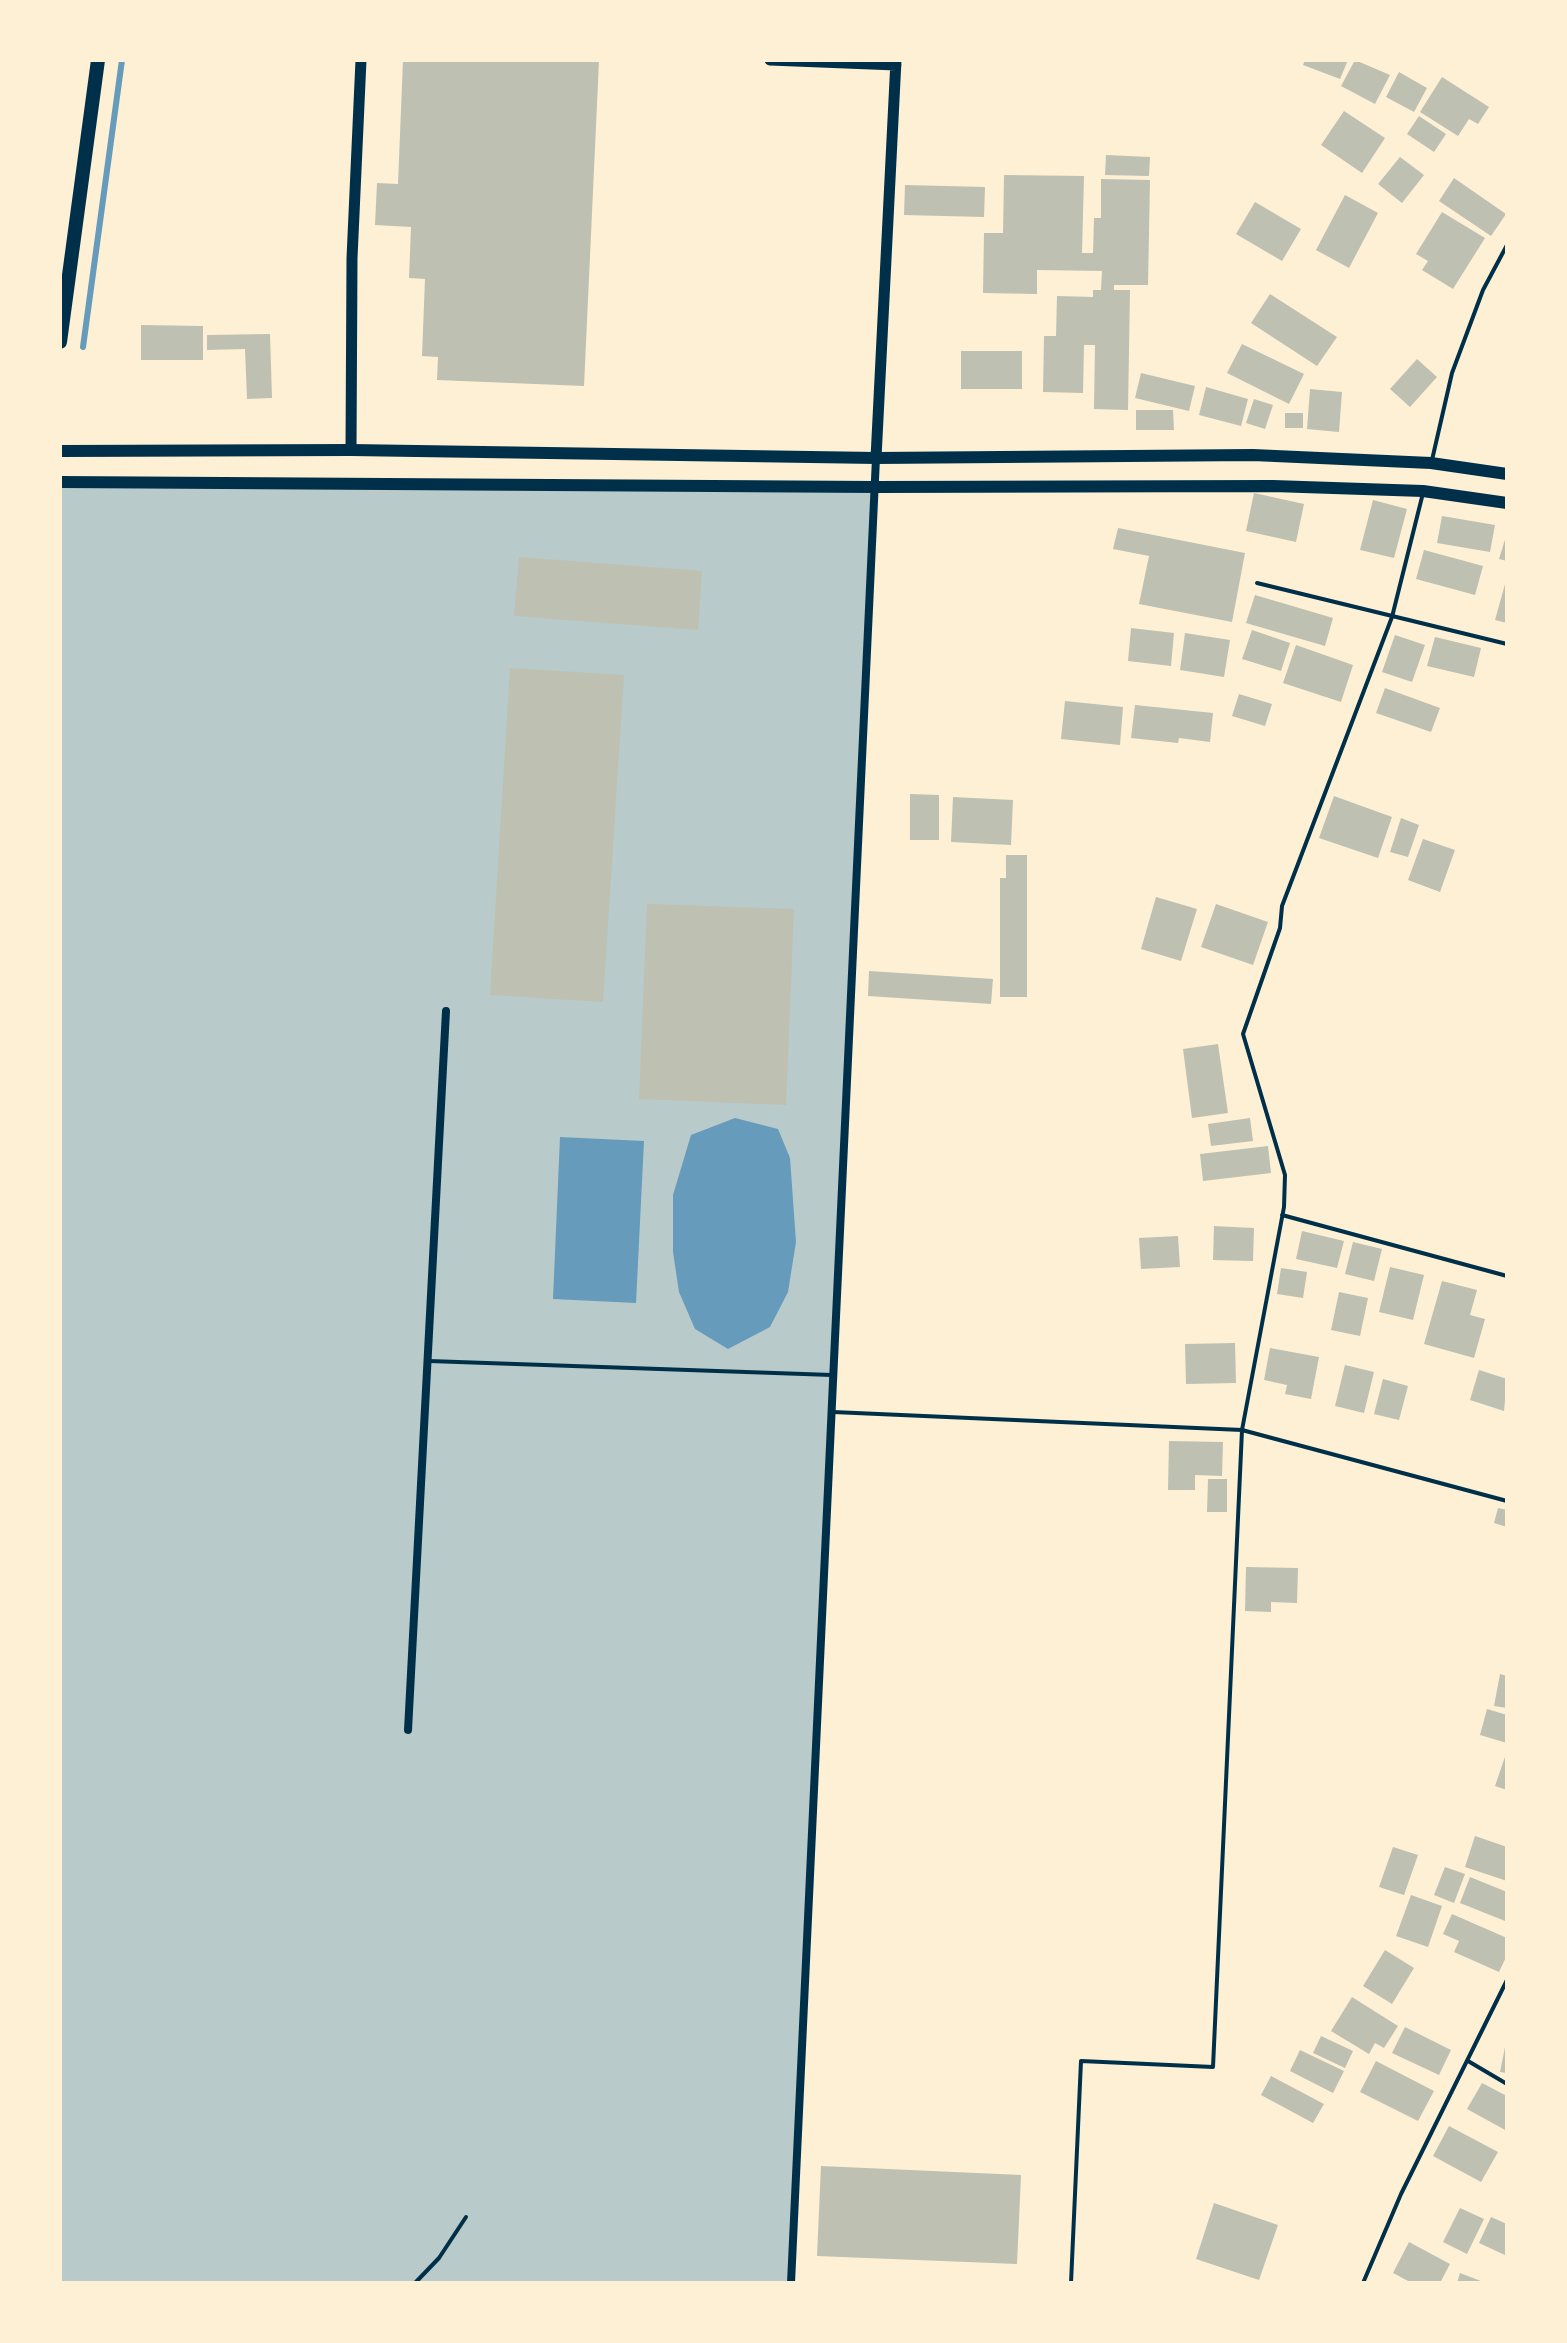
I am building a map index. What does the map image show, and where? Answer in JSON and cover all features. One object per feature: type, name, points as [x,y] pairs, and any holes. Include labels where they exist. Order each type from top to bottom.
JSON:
[{"type":"main road","points":[[60,342],[98,60]]},
{"type":"main road","points":[[60,451],[351,450],[876,458],[1253,455],[1431,463],[1507,474]]},
{"type":"main road","points":[[60,482],[1273,486],[1423,491],[1507,503]]},
{"type":"street","points":[[351,450],[352,258],[361,60]]},
{"type":"street","points":[[770,60],[896,63],[835,1375],[805,1909],[791,2283]]},
{"type":"street","points":[[408,1730],[446,1011]]},
{"type":"lane","points":[[1431,463],[1452,373],[1483,290],[1507,245]]},
{"type":"lane","points":[[1071,2283],[1081,2061],[1213,2067],[1242,1430],[1282,1215],[1285,1175],[1243,1034],[1280,928],[1282,906],[1392,617],[1423,491]]},
{"type":"lane","points":[[1257,583],[1507,644]]},
{"type":"lane","points":[[1282,1215],[1507,1276]]},
{"type":"lane","points":[[428,1360],[835,1375]]},
{"type":"lane","points":[[833,1412],[1242,1430],[1507,1501]]},
{"type":"lane","points":[[1363,2283],[1401,2194],[1507,1980]]},
{"type":"lane","points":[[1468,2061],[1507,2084]]},
{"type":"lane","points":[[415,2283],[439,2258],[466,2217]]},
{"type":"shaded area","points":[[60,482],[875,487],[791,2283],[60,2283]]},
{"type":"water","points":[[735,1118],[778,1129],[790,1158],[796,1242],[788,1292],[770,1327],[728,1349],[695,1329],[679,1292],[673,1252],[673,1195],[691,1135]]},
{"type":"water","points":[[560,1137],[644,1141],[636,1303],[553,1299]]},
{"type":"building","points":[[403,60],[599,61],[584,386],[437,380],[438,357],[422,356],[425,279],[409,278],[411,227],[375,225],[377,183],[398,184]]},
{"type":"building","points":[[1305,60],[1348,60],[1340,79],[1303,65]]},
{"type":"building","points":[[1355,60],[1390,75],[1375,104],[1341,86]]},
{"type":"building","points":[[1399,72],[1427,88],[1414,112],[1386,97]]},
{"type":"building","points":[[1442,77],[1489,107],[1478,124],[1469,119],[1458,136],[1420,112]]},
{"type":"building","points":[[1344,111],[1385,138],[1362,173],[1321,145]]},
{"type":"building","points":[[1419,116],[1446,134],[1434,152],[1407,134]]},
{"type":"building","points":[[1106,155],[1150,157],[1149,176],[1105,175]]},
{"type":"building","points":[[1400,157],[1424,175],[1402,203],[1378,184]]},
{"type":"building","points":[[1004,175],[1084,176],[1082,253],[1093,253],[1094,218],[1101,218],[1101,179],[1150,180],[1148,285],[1114,285],[1114,290],[1130,290],[1128,410],[1094,409],[1095,345],[1084,345],[1083,393],[1043,392],[1044,336],[1056,336],[1057,296],[1093,297],[1093,290],[1101,290],[1102,271],[1037,270],[1037,294],[983,293],[984,233],[1003,233]]},
{"type":"building","points":[[1454,178],[1506,214],[1491,236],[1439,201]]},
{"type":"building","points":[[905,185],[985,187],[984,217],[904,215]]},
{"type":"building","points":[[1345,195],[1378,213],[1349,268],[1316,250]]},
{"type":"building","points":[[1255,202],[1301,229],[1282,261],[1236,234]]},
{"type":"building","points":[[1442,212],[1485,238],[1453,289],[1422,270],[1428,261],[1416,254]]},
{"type":"building","points":[[1270,294],[1337,337],[1317,366],[1251,323]]},
{"type":"building","points":[[141,325],[203,326],[203,360],[141,360]]},
{"type":"building","points":[[270,334],[272,398],[247,399],[245,349],[207,350],[207,335]]},
{"type":"building","points":[[1242,344],[1304,374],[1289,404],[1227,373]]},
{"type":"building","points":[[961,351],[1022,351],[1022,389],[961,389]]},
{"type":"building","points":[[1417,359],[1437,377],[1410,407],[1390,389]]},
{"type":"building","points":[[1141,373],[1195,386],[1189,411],[1135,398]]},
{"type":"building","points":[[1206,387],[1248,399],[1241,426],[1199,415]]},
{"type":"building","points":[[1310,389],[1342,392],[1339,432],[1307,429]]},
{"type":"building","points":[[1254,399],[1273,405],[1265,429],[1246,423]]},
{"type":"building","points":[[1136,410],[1173,410],[1174,430],[1136,430]]},
{"type":"building","points":[[1285,413],[1303,413],[1303,428],[1285,428]]},
{"type":"building","points":[[1254,493],[1304,504],[1296,542],[1246,531]]},
{"type":"building","points":[[1373,500],[1407,509],[1394,558],[1360,550]]},
{"type":"building","points":[[1442,516],[1495,525],[1490,552],[1437,543]]},
{"type":"building","points":[[1118,528],[1245,553],[1232,622],[1139,604],[1149,556],[1113,549]]},
{"type":"building","points":[[1507,533],[1507,561],[1499,559]]},
{"type":"building","points":[[1424,550],[1483,566],[1475,595],[1416,579]]},
{"type":"building","points":[[519,557],[702,571],[698,630],[514,616]]},
{"type":"building","points":[[1507,577],[1507,623],[1495,620]]},
{"type":"building","points":[[1255,595],[1333,618],[1325,646],[1246,623]]},
{"type":"building","points":[[1131,628],[1174,633],[1171,666],[1128,661]]},
{"type":"building","points":[[1252,630],[1290,643],[1281,671],[1242,659]]},
{"type":"building","points":[[1185,633],[1230,640],[1224,677],[1180,670]]},
{"type":"building","points":[[1395,635],[1425,645],[1412,682],[1382,672]]},
{"type":"building","points":[[1435,637],[1481,648],[1474,677],[1427,666]]},
{"type":"building","points":[[1296,645],[1353,665],[1341,702],[1283,683]]},
{"type":"building","points":[[510,668],[624,675],[603,1002],[490,995]]},
{"type":"building","points":[[1385,688],[1440,708],[1431,732],[1376,713]]},
{"type":"building","points":[[1239,694],[1272,704],[1265,726],[1232,716]]},
{"type":"building","points":[[1065,701],[1123,707],[1120,745],[1061,739]]},
{"type":"building","points":[[1135,705],[1213,713],[1210,742],[1179,738],[1178,743],[1131,738]]},
{"type":"building","points":[[910,794],[939,795],[939,840],[910,840]]},
{"type":"building","points":[[1334,796],[1392,817],[1378,858],[1319,838]]},
{"type":"building","points":[[953,797],[1013,800],[1011,845],[951,842]]},
{"type":"building","points":[[1401,818],[1419,825],[1408,857],[1390,852]]},
{"type":"building","points":[[1423,839],[1455,850],[1440,892],[1408,880]]},
{"type":"building","points":[[1006,855],[1027,855],[1027,997],[1000,997],[1000,878],[1006,878]]},
{"type":"building","points":[[1156,897],[1197,909],[1181,961],[1141,949]]},
{"type":"building","points":[[647,904],[794,909],[786,1105],[639,1099]]},
{"type":"building","points":[[1216,904],[1268,922],[1253,965],[1201,947]]},
{"type":"building","points":[[869,971],[993,979],[991,1004],[868,996]]},
{"type":"building","points":[[1218,1044],[1228,1113],[1192,1118],[1183,1049]]},
{"type":"building","points":[[1250,1118],[1253,1141],[1211,1146],[1208,1124]]},
{"type":"building","points":[[1268,1146],[1271,1173],[1203,1181],[1200,1154]]},
{"type":"building","points":[[1214,1226],[1254,1228],[1253,1261],[1213,1260]]},
{"type":"building","points":[[1302,1231],[1344,1241],[1337,1268],[1296,1259]]},
{"type":"building","points":[[1178,1236],[1180,1267],[1141,1269],[1139,1238]]},
{"type":"building","points":[[1353,1242],[1382,1249],[1374,1281],[1345,1274]]},
{"type":"building","points":[[1390,1267],[1424,1275],[1413,1320],[1379,1312]]},
{"type":"building","points":[[1281,1268],[1307,1272],[1303,1298],[1277,1294]]},
{"type":"building","points":[[1442,1281],[1477,1290],[1470,1315],[1485,1319],[1474,1358],[1424,1344]]},
{"type":"building","points":[[1339,1292],[1368,1298],[1360,1336],[1331,1330]]},
{"type":"building","points":[[1235,1343],[1236,1383],[1186,1384],[1185,1344]]},
{"type":"building","points":[[1270,1348],[1319,1357],[1311,1399],[1285,1394],[1287,1385],[1264,1380]]},
{"type":"building","points":[[1345,1365],[1374,1372],[1364,1413],[1335,1406]]},
{"type":"building","points":[[1479,1370],[1507,1379],[1504,1411],[1470,1400]]},
{"type":"building","points":[[1383,1379],[1408,1386],[1399,1420],[1374,1414]]},
{"type":"building","points":[[1169,1441],[1223,1442],[1222,1476],[1195,1475],[1195,1490],[1168,1490]]},
{"type":"building","points":[[1208,1479],[1227,1479],[1227,1512],[1207,1512]]},
{"type":"building","points":[[1498,1508],[1507,1510],[1507,1527],[1494,1523]]},
{"type":"building","points":[[1246,1567],[1298,1568],[1297,1603],[1271,1602],[1271,1612],[1245,1611]]},
{"type":"building","points":[[1500,1674],[1507,1676],[1507,1708],[1494,1706]]},
{"type":"building","points":[[1487,1709],[1507,1715],[1507,1743],[1480,1735]]},
{"type":"building","points":[[1507,1751],[1507,1790],[1495,1786]]},
{"type":"building","points":[[1475,1836],[1507,1847],[1507,1881],[1465,1867]]},
{"type":"building","points":[[1393,1847],[1418,1855],[1404,1895],[1379,1887]]},
{"type":"building","points":[[1445,1867],[1465,1874],[1454,1903],[1434,1895]]},
{"type":"building","points":[[1470,1877],[1507,1892],[1505,1921],[1460,1903]]},
{"type":"building","points":[[1411,1895],[1442,1906],[1428,1947],[1396,1936]]},
{"type":"building","points":[[1452,1914],[1507,1938],[1507,1955],[1499,1972],[1454,1952],[1459,1941],[1443,1934]]},
{"type":"building","points":[[1385,1950],[1414,1968],[1392,2004],[1363,1986]]},
{"type":"building","points":[[1352,1997],[1398,2026],[1384,2048],[1375,2043],[1369,2054],[1331,2031]]},
{"type":"building","points":[[1405,2027],[1451,2050],[1439,2075],[1392,2053]]},
{"type":"building","points":[[1321,2036],[1353,2051],[1345,2068],[1313,2053]]},
{"type":"building","points":[[1507,2042],[1507,2073],[1500,2072]]},
{"type":"building","points":[[1300,2050],[1344,2071],[1333,2093],[1290,2071]]},
{"type":"building","points":[[1376,2061],[1434,2091],[1418,2121],[1360,2092]]},
{"type":"building","points":[[1271,2076],[1324,2104],[1313,2123],[1261,2095]]},
{"type":"building","points":[[1482,2083],[1507,2096],[1507,2131],[1467,2109]]},
{"type":"building","points":[[1449,2126],[1498,2152],[1481,2182],[1433,2156]]},
{"type":"building","points":[[821,2166],[1021,2175],[1017,2264],[817,2256]]},
{"type":"building","points":[[1214,2203],[1278,2225],[1259,2280],[1196,2259]]},
{"type":"building","points":[[1460,2208],[1484,2219],[1467,2254],[1443,2242]]},
{"type":"building","points":[[1491,2217],[1507,2224],[1507,2256],[1479,2243]]},
{"type":"building","points":[[1409,2242],[1450,2264],[1440,2283],[1412,2283],[1393,2273]]},
{"type":"building","points":[[1460,2273],[1486,2283],[1457,2283]]},
{"type":"waterway","points":[[83,347],[122,60]]}]
